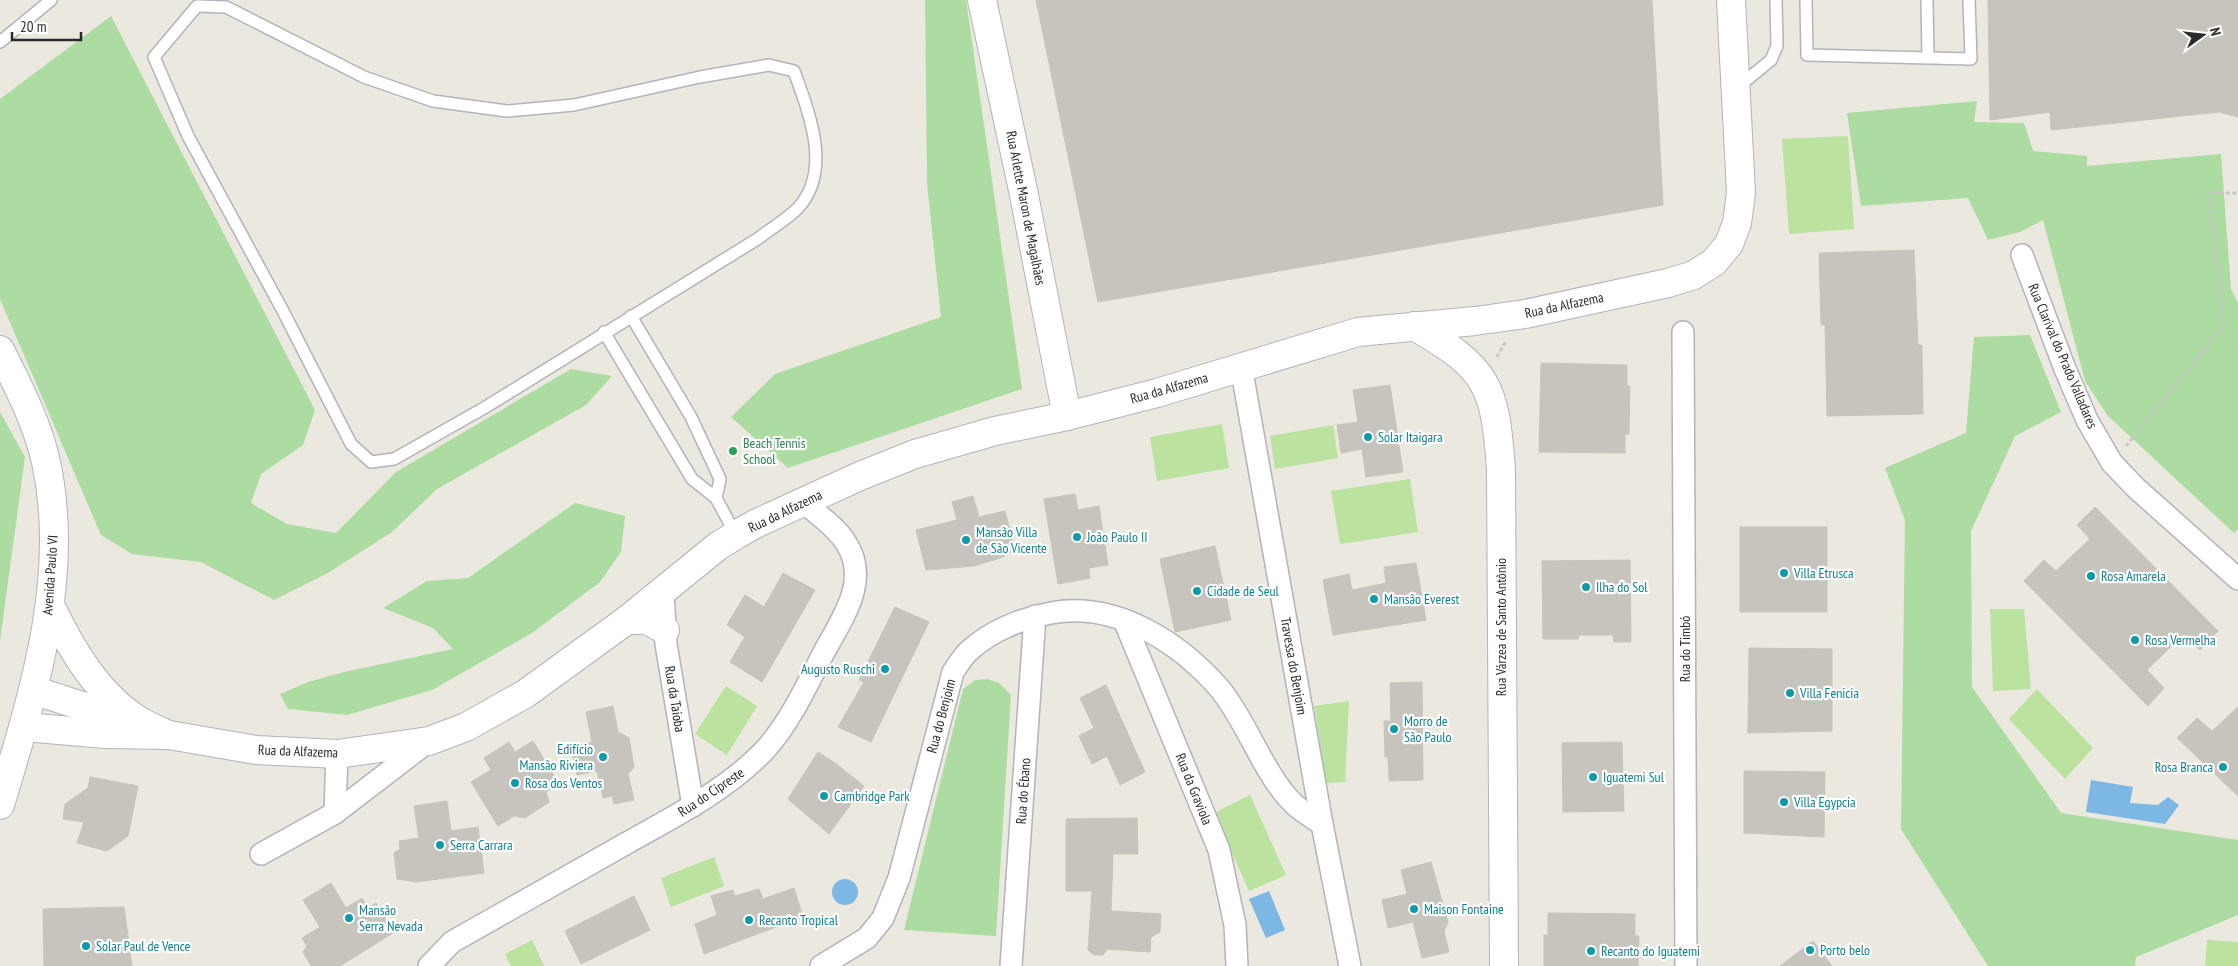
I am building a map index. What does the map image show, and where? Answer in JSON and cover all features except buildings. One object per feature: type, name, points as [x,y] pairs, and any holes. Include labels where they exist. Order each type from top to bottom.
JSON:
[{"type":"street","name":"Rua Arlette Maron de Magalhães","points":[[982,0],[1023,190],[1067,416]]},
{"type":"street","name":"Rua da Alfazema","points":[[261,854],[335,813],[429,742],[466,726],[525,694],[627,620],[711,551],[736,535],[803,501],[915,454],[995,431],[1067,416],[1157,392],[1358,332],[1475,321],[1525,314],[1668,283],[1694,274],[1714,262],[1729,244],[1737,222],[1741,193],[1730,0]]},
{"type":"street","name":"Rua Clarival do Prado Valladares","points":[[2022,255],[2065,369],[2087,420],[2112,463],[2136,488],[2238,579]]},
{"type":"street","name":"Rua Várzea de Santo Antônio","points":[[1414,326],[1448,345],[1473,366],[1490,392],[1498,429],[1501,470],[1504,966]]},
{"type":"street","name":"Rua do Timbó","points":[[1683,332],[1686,966]]},
{"type":"street","name":"Avenida Paulo VI","points":[[0,350],[31,413],[46,461],[53,504],[54,550],[50,605],[34,690],[0,805]]},
{"type":"street","name":"Travessa do Benjoim","points":[[1241,366],[1322,824],[1350,966]]},
{"type":"street","name":"Rua do Cipreste","points":[[429,966],[452,942],[692,806],[738,776],[765,749],[787,720],[852,600],[857,577],[854,560],[846,542],[803,501]]},
{"type":"street","name":"Rua da Taioba","points":[[662,591],[665,630],[692,806]]},
{"type":"street","points":[[50,605],[78,657],[98,682],[137,720],[168,735]]},
{"type":"street","name":"Rua do Benjoim","points":[[821,966],[867,938],[882,918],[899,878],[953,672],[968,651],[993,634],[1035,616],[1063,611],[1098,613],[1124,620],[1157,634],[1191,660],[1220,690],[1248,730],[1270,771],[1293,803],[1322,824]]},
{"type":"street","name":"Rua do Ébano","points":[[1011,966],[1035,616]]},
{"type":"street","points":[[627,620],[647,620],[665,630]]},
{"type":"street","name":"Rua da Graviola","points":[[1124,620],[1218,850],[1235,925],[1237,966]]},
{"type":"street","name":"Rua da Alfazema","points":[[34,690],[168,735]]},
{"type":"street","name":"Rua da Alfazema","points":[[24,727],[106,734],[168,735],[256,750],[337,754],[429,742]]},
{"type":"street","points":[[335,813],[337,754]]},
{"type":"lane","points":[[0,42],[51,0]]},
{"type":"lane","points":[[1736,89],[1771,60],[1777,46],[1776,0]]},
{"type":"lane","points":[[1806,0],[1807,54],[1971,59],[1969,0]]},
{"type":"lane","points":[[1927,0],[1928,57]]},
{"type":"lane","points":[[197,6],[226,7],[364,77],[433,101],[508,111],[574,105],[700,77],[769,65],[794,72],[808,110],[815,151],[815,179],[798,207],[758,238],[631,316],[484,408],[394,459],[371,462],[351,444],[283,311],[188,136],[154,57],[197,6]]},
{"type":"lane","points":[[631,316],[692,417],[720,479],[716,498]]},
{"type":"lane","points":[[604,332],[692,479],[716,498],[736,535]]},
{"type":"path","points":[[2112,463],[2224,326],[2209,193],[2238,193]]},
{"type":"path","points":[[1490,392],[1498,352],[1525,314]]},
{"type":"green space","points":[[925,0],[966,0],[1022,389],[788,468],[731,417],[775,374],[941,317],[927,183]]},
{"type":"green space","points":[[111,16],[315,410],[303,445],[261,474],[251,503],[287,524],[336,533],[396,472],[571,369],[612,376],[586,405],[437,489],[392,532],[328,573],[274,600],[201,562],[132,554],[101,535],[0,299],[0,99]]},
{"type":"green space","points":[[1977,101],[1974,122],[2024,123],[2033,151],[2087,156],[2087,166],[2221,154],[2231,289],[2238,303],[2238,529],[2234,533],[2108,416],[2085,381],[2043,220],[2020,232],[1988,240],[1968,198],[1861,206],[1847,113]]},
{"type":"green space","points":[[1848,136],[1854,229],[1789,234],[1782,139]]},
{"type":"green space","points":[[2030,335],[2061,412],[2015,436],[1971,531],[1972,687],[2061,813],[2238,840],[2238,915],[2136,957],[2135,966],[1988,966],[1901,829],[1905,520],[1885,468],[1966,433],[1974,337]]},
{"type":"green space","points":[[0,412],[25,457],[0,641]]},
{"type":"green space","points":[[1222,424],[1229,468],[1157,481],[1150,437]]},
{"type":"green space","points":[[1333,425],[1338,458],[1275,469],[1270,436]]},
{"type":"green space","points":[[1410,479],[1418,532],[1340,544],[1331,491]]},
{"type":"green space","points":[[575,503],[625,516],[621,552],[600,582],[532,633],[432,690],[347,715],[288,709],[280,694],[308,682],[344,672],[453,649],[433,628],[383,608],[427,581],[468,578]]},
{"type":"green space","points":[[1990,609],[2024,609],[2031,689],[1993,691]]},
{"type":"green space","points":[[987,679],[999,683],[1011,695],[996,936],[904,930],[963,689],[975,680]]},
{"type":"green space","points":[[726,686],[757,706],[727,755],[695,734]]},
{"type":"green space","points":[[2037,689],[2093,748],[2065,779],[2009,719]]},
{"type":"green space","points":[[1349,701],[1345,782],[1326,783],[1314,706]]},
{"type":"green space","points":[[1250,795],[1286,875],[1249,891],[1214,813]]},
{"type":"green space","points":[[714,857],[724,886],[671,907],[661,878]]},
{"type":"green space","points":[[532,940],[544,966],[511,966],[505,954]]},
{"type":"green space","points":[[2207,940],[2238,942],[2238,966],[2205,966]]},
{"type":"water","points":[[2091,780],[2133,787],[2130,803],[2158,805],[2168,797],[2179,805],[2165,824],[2086,812]]},
{"type":"water","points":[[845,879],[854,883],[858,892],[854,901],[845,905],[836,901],[832,892],[836,883]]},
{"type":"water","points":[[1269,891],[1285,930],[1266,938],[1249,899]]},
{"type":"place","name":"Solar Itaigara","points":[[1368,437]]},
{"type":"place","name":"Beach Tennis School","points":[[733,451]]},
{"type":"place","name":"João Paulo II","points":[[1077,537]]},
{"type":"place","name":"Mansão Villa de São Vicente","points":[[966,540]]},
{"type":"place","name":"Villa Etrusca","points":[[1784,573]]},
{"type":"place","name":"Rosa Amarela","points":[[2091,576]]},
{"type":"place","name":"Ilha do Sol","points":[[1586,587]]},
{"type":"place","name":"Cidade de Seul","points":[[1197,591]]},
{"type":"place","name":"Mansão Everest","points":[[1374,599]]},
{"type":"place","name":"Rosa Vermelha","points":[[2135,640]]},
{"type":"place","name":"Augusto Ruschi","points":[[885,669]]},
{"type":"place","name":"Villa Fenicia","points":[[1790,693]]},
{"type":"place","name":"Morro de São Paulo","points":[[1394,729]]},
{"type":"place","name":"Edifício Mansão Riviera","points":[[603,757]]},
{"type":"place","name":"Rosa Branca","points":[[2223,767]]},
{"type":"place","name":"Iguatemi Sul","points":[[1593,777]]},
{"type":"place","name":"Rosa dos Ventos","points":[[515,783]]},
{"type":"place","name":"Cambridge Park","points":[[824,796]]},
{"type":"place","name":"Villa Egypcia","points":[[1784,802]]},
{"type":"place","name":"Serra Carrara","points":[[440,845]]},
{"type":"place","name":"Maison Fontaine","points":[[1414,909]]},
{"type":"place","name":"Mansão Serra Nevada","points":[[349,918]]},
{"type":"place","name":"Recanto Tropical","points":[[749,920]]},
{"type":"place","name":"Solar Paul de Vence","points":[[86,946]]},
{"type":"place","name":"Porto belo","points":[[1810,950]]},
{"type":"place","name":"Recanto do Iguatemi","points":[[1591,951]]}]
